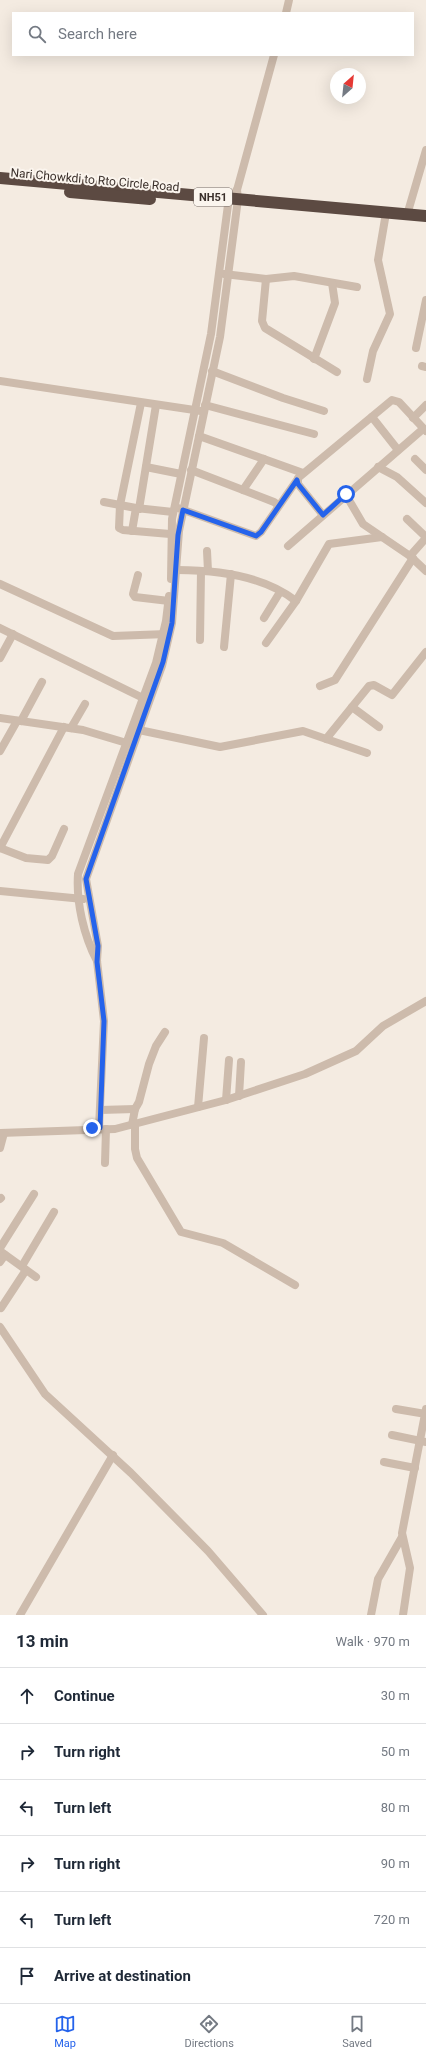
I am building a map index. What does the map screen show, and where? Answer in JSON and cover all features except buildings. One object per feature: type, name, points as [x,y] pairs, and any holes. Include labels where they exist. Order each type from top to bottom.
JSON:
[{"type":"highway","name":"NH51","points":[[0,178],[234,200]]},
{"type":"highway","name":"Nari Chowkdi to Rto Circle Road","points":[[0,185],[234,200],[386,216],[426,222]]},
{"type":"highway","name":"NH51","points":[[386,216],[426,216]]},
{"type":"street","points":[[286,12],[289,0]]},
{"type":"street","points":[[97,962],[89,945],[78,899],[80,866],[166,634],[175,573],[178,535],[199,436],[201,409],[219,273],[234,200],[274,56]]},
{"type":"street","points":[[407,215],[426,150]]},
{"type":"street","points":[[105,1163],[103,1128],[100,1110],[104,1021],[97,962],[98,946],[88,898],[86,879],[163,662],[169,601],[175,573],[170,534],[173,509],[180,474],[212,371],[220,332],[228,274],[234,200]]},
{"type":"street","points":[[367,379],[373,351],[390,314],[378,260],[386,216]]},
{"type":"street","points":[[219,273],[266,279],[294,276],[357,287]]},
{"type":"street","points":[[266,279],[263,325],[269,332],[337,372]]},
{"type":"street","points":[[314,359],[334,303],[335,295],[332,283]]},
{"type":"street","points":[[416,348],[424,321],[426,300]]},
{"type":"street","points":[[212,371],[283,398],[324,411]]},
{"type":"street","points":[[0,381],[141,403],[201,409],[314,434]]},
{"type":"street","points":[[104,502],[138,508],[183,510],[256,536],[261,532],[278,505],[303,473],[395,399],[424,430],[346,494],[288,546]]},
{"type":"street","points":[[141,403],[120,505],[118,528],[123,530],[170,534]]},
{"type":"street","points":[[132,531],[146,467],[156,405]]},
{"type":"street","points":[[413,418],[426,405]]},
{"type":"street","points":[[372,417],[398,450]]},
{"type":"street","points":[[199,436],[303,473]]},
{"type":"street","points":[[243,490],[264,459]]},
{"type":"street","points":[[415,459],[426,470]]},
{"type":"street","points":[[146,467],[180,474]]},
{"type":"street","points":[[378,467],[395,475],[426,503]]},
{"type":"street","points":[[191,470],[274,502],[278,505]]},
{"type":"street","points":[[297,480],[298,484],[323,515]]},
{"type":"street","points":[[346,494],[363,524],[411,557],[426,570]]},
{"type":"street","points":[[320,686],[335,680],[411,557],[426,537],[407,519]]},
{"type":"street","points":[[266,643],[296,601],[329,544],[382,537]]},
{"type":"street","points":[[200,640],[204,571],[207,551]]},
{"type":"street","points":[[175,573],[204,571],[231,574],[254,580],[296,601]]},
{"type":"street","points":[[224,647],[231,574]]},
{"type":"street","points":[[138,575],[133,594],[134,597],[169,601]]},
{"type":"street","points":[[0,584],[113,636],[166,634]]},
{"type":"street","points":[[264,618],[280,592]]},
{"type":"street","points":[[0,628],[85,671],[143,698]]},
{"type":"street","points":[[0,658],[13,634]]},
{"type":"street","points":[[326,739],[372,684],[392,694],[426,652]]},
{"type":"street","points":[[0,751],[42,682]]},
{"type":"street","points":[[64,829],[52,856],[48,860],[26,858],[0,846],[67,728],[85,704]]},
{"type":"street","points":[[352,707],[380,727]]},
{"type":"street","points":[[0,718],[67,728],[134,745]]},
{"type":"street","points":[[139,730],[220,747],[298,731],[367,753]]},
{"type":"street","points":[[0,891],[78,899],[88,898]]},
{"type":"street","points":[[0,1148],[2,1133],[134,1125],[226,1100],[305,1074],[356,1051],[383,1026],[426,1001]]},
{"type":"street","points":[[165,1032],[156,1046],[149,1064],[139,1102],[135,1109],[134,1125],[137,1158],[181,1232],[223,1243],[295,1285]]},
{"type":"street","points":[[198,1108],[204,1038]]},
{"type":"street","points":[[226,1100],[229,1060]]},
{"type":"street","points":[[239,1096],[242,1062]]},
{"type":"street","points":[[100,1110],[135,1109]]},
{"type":"street","points":[[0,1262],[2,1251],[34,1194]]},
{"type":"street","points":[[1,1308],[54,1212]]},
{"type":"street","points":[[2,1251],[36,1277]]},
{"type":"street","points":[[0,1327],[45,1394],[113,1455],[208,1551],[263,1615]]},
{"type":"street","points":[[371,1615],[378,1578],[402,1537],[415,1468],[423,1441],[426,1412],[396,1408]]},
{"type":"street","points":[[392,1435],[423,1441]]},
{"type":"street","points":[[20,1615],[113,1455]]},
{"type":"street","points":[[384,1462],[415,1468]]},
{"type":"street","points":[[402,1537],[410,1572],[403,1615]]},
{"type":"route","points":[[92,1128],[100,1128],[104,1021],[97,962],[98,946],[85,882],[163,662],[172,623],[177,570],[178,535],[183,510],[256,536],[259,535],[297,480],[298,484],[323,515],[346,494]]}]
